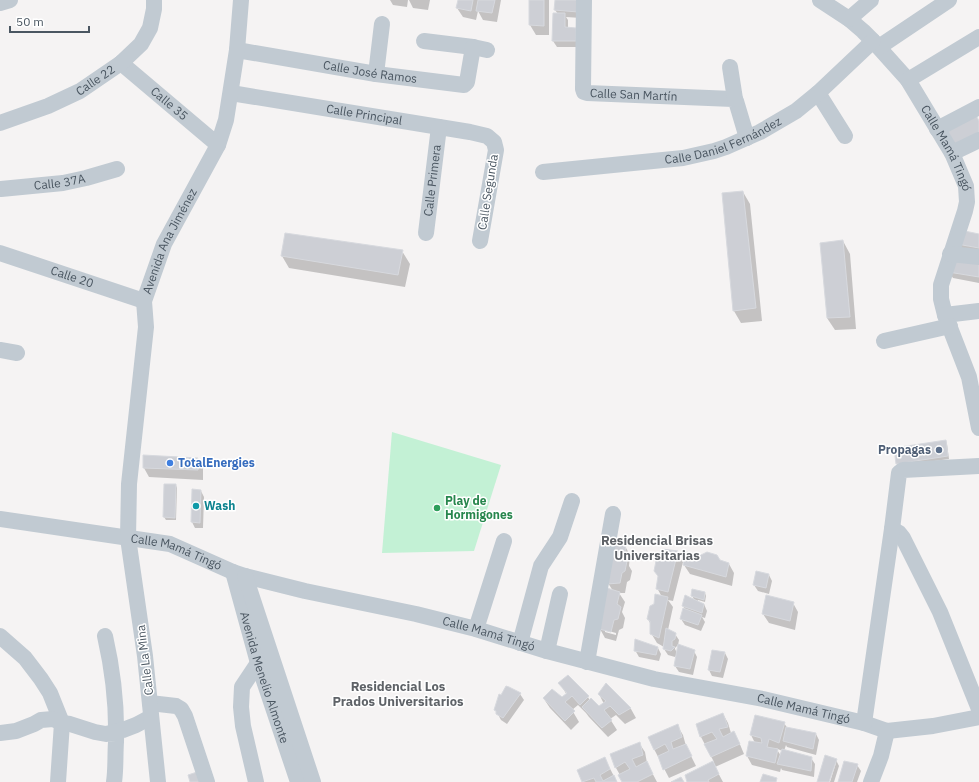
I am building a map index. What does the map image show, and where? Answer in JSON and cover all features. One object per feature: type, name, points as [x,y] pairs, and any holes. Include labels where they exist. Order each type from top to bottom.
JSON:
[{"type":"street","points":[[0,3],[10,0]]},
{"type":"street","name":"Calle 22","points":[[0,123],[48,106],[80,91],[121,63],[141,44],[150,28],[154,9],[154,0]]},
{"type":"street","name":"Avenida Ana Jiménez","points":[[128,538],[129,484],[146,327],[144,301],[164,244],[218,145],[226,120],[231,93],[237,50],[241,0]]},
{"type":"street","name":"Calle San Martín","points":[[584,0],[584,92],[735,99]]},
{"type":"street","name":"Calle Mamá Tingó","points":[[820,0],[849,19],[876,44],[908,80],[972,185],[965,211],[940,285],[942,300],[948,321],[974,377],[979,428]]},
{"type":"street","points":[[849,19],[871,0]]},
{"type":"street","name":"Calle Daniel Fernández","points":[[543,172],[683,158],[726,147],[766,129],[796,111],[876,44],[950,0]]},
{"type":"street","points":[[376,74],[382,24]]},
{"type":"street","points":[[908,80],[979,38]]},
{"type":"street","name":"Calle José Ramos","points":[[237,50],[376,74],[464,85],[467,82],[480,49],[424,41]]},
{"type":"street","name":"Calle 35","points":[[121,63],[218,145]]},
{"type":"street","points":[[730,67],[735,99],[747,138]]},
{"type":"street","name":"Calle Principal","points":[[231,93],[470,132],[487,136],[494,142]]},
{"type":"street","points":[[818,93],[845,136]]},
{"type":"street","points":[[937,128],[979,107]]},
{"type":"street","name":"Calle Primera","points":[[426,233],[439,127]]},
{"type":"street","points":[[952,153],[979,140]]},
{"type":"street","name":"Calle Segunda","points":[[480,241],[496,150],[494,142]]},
{"type":"street","name":"Calle 37A","points":[[0,188],[63,184],[117,169]]},
{"type":"street","name":"Calle 20","points":[[0,252],[144,301]]},
{"type":"street","points":[[950,254],[979,257]]},
{"type":"street","points":[[884,341],[979,311]]},
{"type":"street","points":[[0,350],[17,353]]},
{"type":"street","points":[[864,723],[899,473],[901,471],[979,466]]},
{"type":"street","points":[[520,643],[542,566],[560,537],[572,501]]},
{"type":"street","points":[[587,662],[612,514]]},
{"type":"street","name":"Calle Mamá Tingó","points":[[0,519],[170,544],[239,574],[305,591],[416,614],[476,629],[587,662],[654,679],[763,700],[864,723],[887,732],[933,726],[979,717]]},
{"type":"street","points":[[892,528],[903,538],[940,612],[979,709]]},
{"type":"street","name":"Calle La Mina","points":[[128,538],[145,656],[158,782]]},
{"type":"street","points":[[476,629],[504,541]]},
{"type":"street","name":"Avenida Menelio Almonte","points":[[239,574],[258,663],[298,782]]},
{"type":"street","name":"Avenida Menelio Almonte","points":[[239,574],[313,782]]},
{"type":"street","points":[[548,651],[560,594]]},
{"type":"street","points":[[0,636],[25,658],[50,693],[62,724],[58,782]]},
{"type":"street","points":[[105,636],[112,670],[117,732],[114,782]]},
{"type":"street","points":[[256,782],[243,726],[241,707],[242,687],[258,663]]},
{"type":"street","points":[[0,733],[16,730],[41,720],[53,719],[62,724],[76,725],[95,732],[106,734],[117,732],[136,725],[151,710],[176,706],[181,709],[185,716],[207,782]]},
{"type":"street","points":[[871,782],[881,756],[887,732]]},
{"type":"green space","name":"Play de Hormigones","points":[[392,432],[501,465],[474,551],[382,553]]},
{"type":"building","points":[[458,0],[473,0],[471,11],[456,8]]},
{"type":"building","points":[[478,0],[495,0],[492,13],[476,11]]},
{"type":"building","points":[[529,0],[544,0],[544,26],[529,25]]},
{"type":"building","points":[[555,0],[579,0],[578,12],[554,10]]},
{"type":"building","points":[[553,13],[565,13],[565,27],[576,28],[576,41],[552,41]]},
{"type":"building","points":[[974,111],[979,121],[979,133],[954,147],[944,128]]},
{"type":"building","points":[[743,191],[756,308],[733,311],[722,193]]},
{"type":"building","points":[[960,230],[979,234],[979,248],[957,244]]},
{"type":"building","points":[[285,233],[403,250],[398,275],[281,256]]},
{"type":"building","points":[[843,240],[850,317],[827,318],[820,243]]},
{"type":"building","points":[[950,258],[979,263],[979,277],[948,272]]},
{"type":"building","points":[[946,440],[948,456],[896,464],[894,448]]},
{"type":"building","name":"TotalEnergies","points":[[143,455],[198,458],[198,470],[143,468]]},
{"type":"building","points":[[164,484],[176,484],[175,518],[163,517]]},
{"type":"building","name":"Wash","points":[[192,489],[201,490],[200,523],[191,522]]},
{"type":"building","points":[[614,542],[626,545],[624,558],[627,561],[620,583],[607,584]]},
{"type":"building","points":[[662,549],[678,551],[668,592],[656,589],[658,576],[654,571],[656,561],[662,561]]},
{"type":"building","points":[[686,552],[701,555],[707,552],[717,555],[720,560],[729,563],[726,577],[683,565]]},
{"type":"building","points":[[756,571],[769,574],[766,588],[753,585]]},
{"type":"building","points":[[607,588],[620,592],[617,604],[621,607],[618,619],[614,620],[611,632],[599,629]]},
{"type":"building","points":[[692,589],[705,592],[704,600],[691,596]]},
{"type":"building","points":[[655,594],[668,597],[659,638],[650,634],[650,621],[647,619],[650,606],[654,604]]},
{"type":"building","points":[[685,595],[704,604],[702,613],[682,606]]},
{"type":"building","points":[[766,595],[794,602],[790,621],[762,614]]},
{"type":"building","points":[[683,608],[702,615],[698,625],[680,619]]},
{"type":"building","points":[[666,628],[676,633],[675,639],[672,641],[672,646],[675,647],[671,651],[663,649]]},
{"type":"building","points":[[635,639],[658,647],[656,655],[634,651]]},
{"type":"building","points":[[678,644],[695,650],[690,669],[674,666]]},
{"type":"building","points":[[712,650],[725,652],[720,672],[708,670]]},
{"type":"building","points":[[568,675],[589,696],[580,705],[572,696],[565,702],[575,711],[565,721],[543,698],[552,689],[562,697],[567,693],[558,683]]},
{"type":"building","points":[[606,683],[631,708],[619,715],[610,706],[604,710],[612,720],[602,728],[582,707],[591,698],[599,706],[606,701],[598,694]]},
{"type":"building","points":[[506,686],[521,693],[503,718],[496,714],[496,711],[494,710],[499,694],[501,695]]},
{"type":"building","points":[[723,713],[728,727],[719,729],[723,737],[734,731],[740,744],[711,757],[704,744],[717,739],[712,732],[700,737],[696,724]]},
{"type":"building","points":[[755,715],[785,722],[779,743],[769,739],[767,747],[778,749],[775,763],[746,756],[749,741],[762,743],[761,738],[750,735]]},
{"type":"building","points":[[678,724],[682,737],[671,742],[673,749],[686,744],[692,756],[663,770],[658,756],[669,751],[665,744],[654,750],[648,737]]},
{"type":"building","points":[[786,727],[816,733],[813,749],[783,741]]},
{"type":"building","points":[[640,742],[643,755],[632,759],[636,767],[647,761],[653,774],[637,782],[622,782],[618,775],[630,769],[625,762],[615,768],[610,754]]},
{"type":"building","points":[[782,749],[812,757],[811,771],[777,764]]},
{"type":"building","points":[[825,755],[837,759],[829,782],[817,782]]},
{"type":"building","points":[[605,757],[610,769],[600,775],[603,781],[614,775],[617,782],[596,782],[594,778],[582,782],[577,770]]},
{"type":"building","points":[[713,761],[719,774],[708,780],[709,782],[687,782],[685,775]]},
{"type":"building","points":[[844,761],[858,764],[852,782],[838,782]]},
{"type":"building","points":[[200,771],[199,782],[190,782],[188,775]]},
{"type":"building","points":[[763,774],[777,778],[776,782],[760,782]]},
{"type":"building","points":[[681,777],[684,782],[671,782]]},
{"type":"place","name":"Propagas","points":[[939,450]]},
{"type":"place","name":"TotalEnergies","points":[[170,463]]},
{"type":"place","name":"Wash","points":[[196,506]]},
{"type":"place","name":"Play de Hormigones","points":[[437,508]]},
{"type":"district","name":"Residencial Brisas Universitarias","points":[[657,548]]},
{"type":"district","name":"Residencial Los Prados Universitarios","points":[[398,694]]}]
